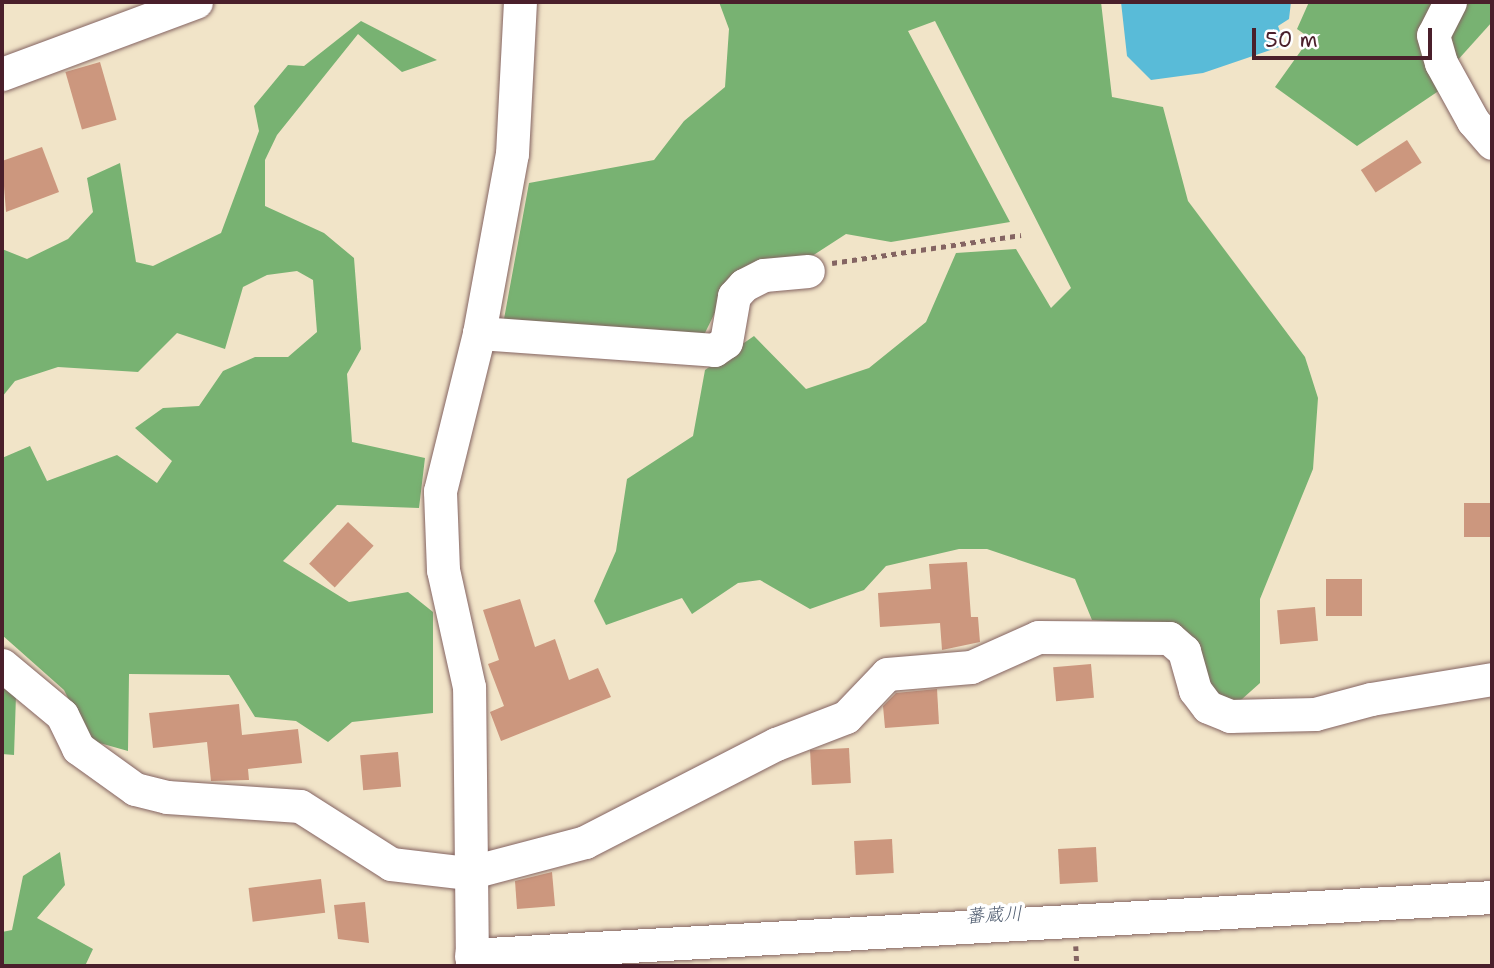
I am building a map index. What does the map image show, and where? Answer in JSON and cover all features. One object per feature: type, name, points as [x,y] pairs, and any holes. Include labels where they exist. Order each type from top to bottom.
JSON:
[{"type":"street","points":[[2,74],[196,2]]},
{"type":"street","points":[[520,2],[512,154],[479,333],[440,491],[443,570],[469,687],[472,771],[468,873],[471,961],[1492,897]]},
{"type":"street","points":[[1450,2],[1433,35],[1441,64],[1473,121],[1492,144]]},
{"type":"street","points":[[479,333],[714,350],[726,342],[734,296],[744,285],[764,275],[808,271]]},
{"type":"street","points":[[2,666],[62,715],[78,748],[135,789],[167,797],[300,806],[391,864],[468,873],[584,842],[776,744],[846,718],[887,674],[971,667],[1038,637],[1169,638],[1184,651],[1195,690],[1208,707],[1230,716],[1315,714],[1371,699],[1492,679]]},
{"type":"path","points":[[808,271],[825,264],[1021,235]]},
{"type":"green space","points":[[719,2],[1101,2],[1112,97],[1163,107],[1188,201],[1305,357],[1318,398],[1313,469],[1260,599],[1260,683],[1232,708],[1208,686],[1171,625],[1092,620],[1075,579],[987,549],[959,549],[886,566],[864,590],[810,609],[760,580],[738,583],[692,614],[682,598],[606,625],[594,601],[616,551],[627,479],[693,436],[705,370],[754,336],[806,389],[869,368],[926,322],[956,253],[1016,249],[1051,308],[1071,288],[935,21],[908,31],[1010,222],[891,242],[846,234],[809,258],[733,276],[702,339],[504,319],[529,183],[654,160],[684,121],[725,87],[729,29]]},
{"type":"green space","points":[[1309,2],[1443,2],[1443,88],[1357,146],[1275,87],[1310,38],[1297,29]]},
{"type":"green space","points":[[1455,2],[1492,2],[1492,22],[1456,62],[1439,35]]},
{"type":"green space","points":[[361,21],[437,60],[402,72],[358,34],[277,135],[265,160],[265,206],[324,233],[354,258],[361,349],[347,374],[352,442],[425,458],[419,508],[337,505],[283,561],[349,602],[408,592],[433,612],[433,713],[352,722],[328,742],[296,721],[255,717],[229,675],[129,674],[128,751],[89,740],[64,690],[2,635],[2,458],[30,446],[47,481],[117,455],[157,483],[172,461],[135,428],[163,408],[199,406],[223,371],[255,357],[288,357],[317,332],[313,280],[297,271],[267,275],[243,287],[225,349],[177,333],[138,372],[58,367],[15,381],[2,397],[2,249],[27,259],[68,239],[93,212],[87,178],[120,163],[136,262],[153,266],[221,233],[259,131],[254,106],[288,65],[304,66]]},
{"type":"green space","points":[[2,682],[16,695],[14,755],[2,754]]},
{"type":"green space","points":[[60,852],[65,885],[37,918],[93,949],[85,966],[2,966],[2,932],[12,930],[23,876]]},
{"type":"water","points":[[1121,2],[1291,2],[1289,19],[1278,26],[1285,45],[1203,73],[1151,80],[1127,56]]},
{"type":"building","points":[[100,62],[117,120],[82,130],[65,72]]},
{"type":"building","points":[[1407,140],[1422,163],[1376,193],[1361,170]]},
{"type":"building","points":[[42,147],[59,192],[6,212],[2,161]]},
{"type":"building","points":[[1464,503],[1492,503],[1492,537],[1464,537]]},
{"type":"building","points":[[348,522],[374,546],[335,588],[309,564]]},
{"type":"building","points":[[967,562],[971,617],[978,617],[980,642],[942,650],[940,623],[880,627],[878,593],[931,589],[929,564]]},
{"type":"building","points":[[1326,579],[1362,579],[1362,616],[1326,616]]},
{"type":"building","points":[[520,599],[535,647],[555,639],[569,680],[598,668],[611,697],[501,741],[490,712],[504,706],[488,664],[499,660],[483,610]]},
{"type":"building","points":[[1315,607],[1318,641],[1280,644],[1277,610]]},
{"type":"building","points":[[1091,664],[1094,698],[1056,701],[1053,667]]},
{"type":"building","points":[[937,689],[939,724],[885,728],[883,706],[896,693]]},
{"type":"building","points":[[239,704],[242,735],[298,729],[302,763],[248,769],[249,780],[211,781],[207,742],[153,748],[149,713]]},
{"type":"building","points":[[849,748],[851,783],[812,785],[810,750]]},
{"type":"building","points":[[398,752],[401,787],[363,790],[360,755]]},
{"type":"building","points":[[892,839],[894,873],[856,875],[854,841]]},
{"type":"building","points":[[1096,847],[1098,882],[1060,884],[1058,849]]},
{"type":"building","points":[[552,872],[555,906],[517,909],[515,881]]},
{"type":"building","points":[[321,879],[325,913],[253,922],[249,888]]},
{"type":"building","points":[[365,902],[369,943],[338,939],[334,905]]},
{"type":"water label","name":"蕃蔵川","points":[[994,915]]}]
